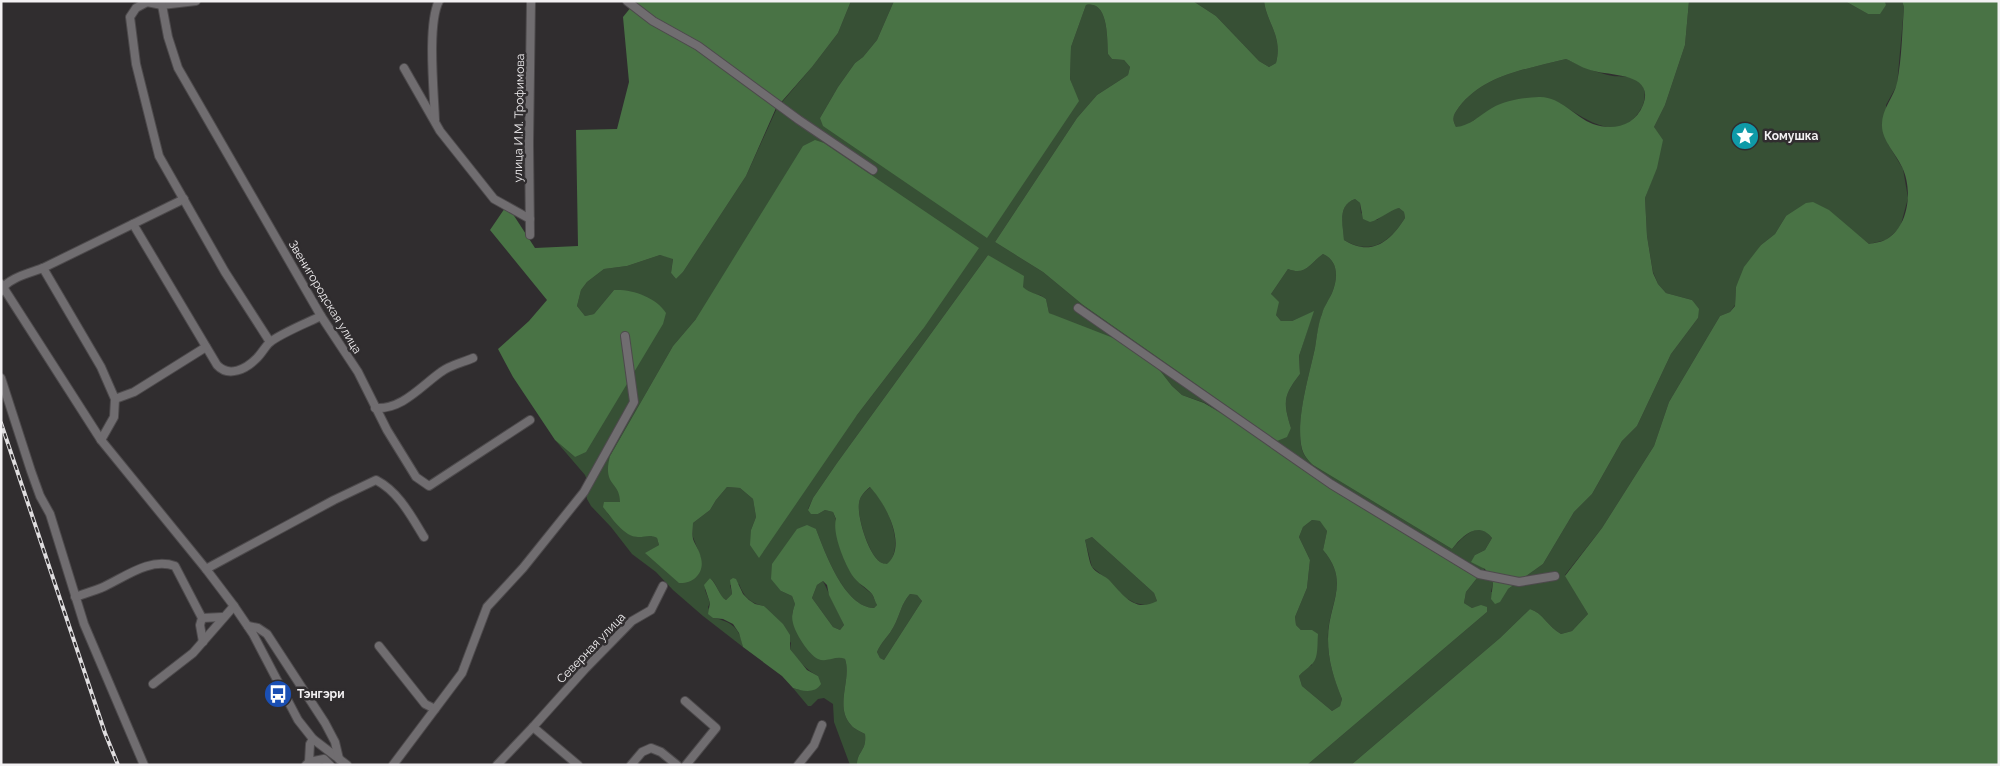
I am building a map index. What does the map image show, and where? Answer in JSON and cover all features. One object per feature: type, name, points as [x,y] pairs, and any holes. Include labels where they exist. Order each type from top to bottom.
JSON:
[{"type":"street","points":[[196,1],[162,4],[147,2],[136,8],[130,18],[136,64],[159,156],[225,272],[270,342]]},
{"type":"street","points":[[436,122],[433,58],[435,10],[439,1]]},
{"type":"street","name":"улица И.М. Трофимова","points":[[530,236],[531,1]]},
{"type":"street","points":[[627,1],[653,21],[698,46],[873,170]]},
{"type":"street","name":"Звенигородская улица","points":[[162,4],[168,37],[178,68],[321,316],[358,372],[375,408],[416,477],[429,486],[530,420]]},
{"type":"street","points":[[404,68],[436,122],[494,199],[530,219]]},
{"type":"street","points":[[184,199],[43,268],[19,277],[2,287],[101,440],[206,569],[248,626],[298,720],[313,739],[347,765]]},
{"type":"street","points":[[133,224],[222,371],[229,373],[242,368],[257,358],[270,342],[321,316]]},
{"type":"street","points":[[43,268],[101,367],[115,399],[114,417],[101,440]]},
{"type":"street","points":[[1078,308],[1331,484],[1479,574],[1519,582],[1555,576]]},
{"type":"street","points":[[393,765],[462,673],[487,608],[524,568],[584,492],[634,402],[625,336]]},
{"type":"street","points":[[115,399],[134,392],[206,347]]},
{"type":"street","points":[[375,408],[386,408],[408,398],[443,370],[474,358]]},
{"type":"street","points":[[1,378],[40,496],[50,514],[84,624],[144,765]]},
{"type":"street","points":[[206,569],[334,500],[376,480],[399,499],[424,537]]},
{"type":"street","points":[[75,597],[100,588],[138,569],[166,563],[175,566],[202,618],[200,625],[203,642]]},
{"type":"street","name":"Северная улица","points":[[497,765],[632,621],[651,610],[663,586]]},
{"type":"street","points":[[153,684],[189,656],[203,642],[222,617],[234,606]]},
{"type":"street","points":[[202,618],[222,617]]},
{"type":"street","points":[[248,626],[258,628],[267,634],[325,723],[335,742],[339,759]]},
{"type":"street","points":[[379,646],[425,704],[435,709]]},
{"type":"street","points":[[685,702],[716,728],[686,765]]},
{"type":"street","points":[[798,765],[814,745],[822,725]]},
{"type":"street","points":[[533,727],[578,765]]},
{"type":"street","points":[[313,739],[310,744],[307,763],[324,759],[330,765]]},
{"type":"street","points":[[631,765],[642,752],[651,748],[661,752],[678,765]]},
{"type":"green space","points":[[636,1],[851,1],[838,33],[812,67],[776,108],[746,176],[683,272],[676,279],[671,273],[673,259],[660,255],[627,266],[604,269],[587,282],[581,290],[577,306],[585,316],[594,314],[614,290],[628,291],[650,298],[662,307],[666,313],[663,324],[586,452],[575,457],[555,440],[513,377],[498,349],[529,321],[547,300],[490,230],[507,205],[535,248],[578,246],[576,130],[617,129],[629,82],[623,17]]},
{"type":"green space","points":[[851,1],[894,1],[877,40],[863,57],[855,63],[820,118],[1078,101],[1070,79],[1071,47],[1086,5],[1094,5],[1099,9],[1103,15],[1107,31],[1108,54],[1112,59],[1124,60],[1130,67],[1128,75],[1097,95],[1077,118],[995,242],[1043,272],[1083,305],[1277,441],[1291,428],[1286,400],[1290,388],[1300,374],[1299,356],[1313,312],[1292,321],[1281,321],[1276,315],[1271,294],[1288,269],[1294,271],[1303,270],[1323,254],[1328,257],[1332,261],[1336,276],[1332,293],[1321,318],[1301,412],[1300,438],[1302,450],[1306,458],[1313,465],[1452,549],[1471,532],[1481,530],[1487,533],[1492,538],[1485,550],[1475,555],[1493,583],[1491,592],[1508,589],[1543,564],[1574,512],[1592,494],[1622,441],[1637,426],[1671,354],[1698,318],[1692,300],[1666,293],[1658,284],[1653,272],[1647,236],[1645,198],[1656,168],[1654,127],[1665,105],[1685,45],[1689,1],[1845,1],[1868,14],[1886,5],[1885,1],[1902,1],[1904,7],[1897,85],[1886,105],[1888,144],[1903,169],[1908,198],[1900,228],[1886,240],[1869,244],[1853,231],[1786,216],[1775,234],[1761,245],[1736,287],[1735,305],[1730,312],[1720,316],[1669,402],[1654,446],[1602,528],[1565,575],[1588,614],[1572,631],[1561,634],[1552,628],[1539,614],[1530,609],[1500,638],[1351,765],[1307,765],[1487,612],[1481,606],[1472,608],[1464,603],[1466,592],[1477,578],[1331,489],[1280,452],[1205,403],[1182,395],[1158,368],[1049,313],[1046,299],[1040,295],[1030,294],[988,255],[837,463],[813,498],[808,509],[818,514],[825,510],[833,512],[861,585],[872,594],[877,605],[874,608],[863,605],[845,589],[830,564],[816,529],[781,591],[792,596],[795,604],[792,614],[826,660],[839,656],[845,659],[847,667],[843,701],[846,718],[855,729],[865,734],[865,744],[857,760],[857,765],[850,765],[834,722],[833,704],[824,698],[818,699],[811,706],[808,706],[793,688],[800,690],[818,676],[799,661],[790,649],[791,643],[764,606],[748,599],[739,584],[730,585],[732,594],[726,600],[721,596],[715,583],[710,578],[705,590],[710,603],[708,607],[713,618],[734,626],[740,635],[743,647],[703,616],[673,590],[656,572],[632,554],[611,527],[591,506],[587,499],[586,492],[589,485],[585,475],[555,440],[575,457],[614,290],[594,314],[585,316],[577,306],[581,290],[587,282],[604,269],[627,266],[660,255],[673,258],[671,273],[676,279],[683,272],[746,176],[777,108],[838,33]],"holes":[[[696,319],[923,329],[857,415],[751,530],[756,517],[753,499],[740,488],[727,487],[710,510],[693,523],[693,537],[701,558],[646,553],[659,545],[657,538],[651,535],[636,537],[624,530],[608,514],[604,502],[620,502],[610,456],[673,346]]]},
{"type":"green space","points":[[894,1],[1193,1],[1216,16],[1259,61],[1269,67],[1276,63],[1278,45],[1264,1],[1689,1],[1685,45],[1665,105],[1654,127],[1663,140],[1657,168],[1645,198],[1647,236],[1653,273],[1658,284],[1666,293],[1692,300],[1699,309],[1698,318],[1671,354],[1637,426],[1622,441],[1592,494],[1574,512],[1543,564],[1508,589],[1500,602],[1495,604],[1491,599],[1493,583],[1485,569],[1471,562],[1475,555],[1485,550],[1492,538],[1487,533],[1481,530],[1470,532],[1460,539],[1452,549],[1313,465],[1304,454],[1300,438],[1301,412],[1320,322],[1324,308],[1332,293],[1336,276],[1332,261],[1328,257],[1323,254],[1303,270],[1294,271],[1288,269],[1271,294],[1279,302],[1276,315],[1281,321],[1292,321],[1314,311],[1299,356],[1300,374],[1290,388],[1286,400],[1291,428],[1287,437],[1277,441],[1083,305],[1043,272],[995,242],[1077,118],[1097,95],[1128,75],[1130,67],[1124,60],[1112,59],[1108,54],[1107,31],[1103,15],[1099,9],[1094,5],[1086,5],[1071,47],[1070,79],[1079,101],[987,238],[823,126],[820,118],[838,87],[855,63],[863,57],[877,40]],"holes":[[[1566,59],[1590,70],[1638,81],[1643,87],[1645,95],[1643,105],[1635,118],[1616,127],[1601,126],[1586,121],[1554,100],[1533,97],[1503,103],[1461,126],[1456,127],[1454,124],[1453,119],[1459,107],[1481,87],[1508,74]],[[1355,199],[1360,203],[1363,219],[1370,222],[1399,208],[1404,212],[1405,218],[1393,234],[1379,244],[1371,247],[1354,245],[1344,240],[1342,216],[1349,202]]]},
{"type":"green space","points":[[1193,1],[1264,1],[1278,45],[1276,63],[1269,67],[1259,61],[1216,16]]},
{"type":"green space","points":[[1845,1],[1885,1],[1886,5],[1880,14],[1868,14]]},
{"type":"green space","points":[[1902,1],[1999,1],[1999,765],[1351,765],[1500,638],[1530,609],[1539,614],[1552,628],[1561,634],[1572,631],[1588,614],[1565,576],[1602,528],[1654,446],[1669,402],[1720,316],[1730,312],[1735,306],[1736,287],[1744,267],[1761,245],[1775,234],[1786,216],[1806,203],[1813,202],[1829,210],[1869,244],[1887,239],[1900,225],[1907,206],[1907,186],[1902,167],[1887,142],[1882,120],[1899,74],[1904,7]]},
{"type":"green space","points":[[1566,59],[1601,73],[1633,78],[1639,81],[1644,89],[1644,99],[1642,107],[1634,119],[1624,125],[1614,127],[1603,126],[1592,122],[1560,103],[1474,120],[1466,127],[1456,127],[1454,124],[1453,119],[1459,107],[1481,87],[1508,74]]},
{"type":"green space","points":[[815,140],[824,143],[979,248],[923,329],[857,415],[759,558],[750,545],[751,530],[756,517],[753,499],[740,488],[727,487],[710,510],[693,523],[693,539],[700,555],[701,568],[697,576],[689,582],[679,583],[645,553],[659,545],[657,538],[650,536],[638,537],[628,534],[618,526],[603,507],[604,502],[620,502],[617,490],[608,473],[610,456],[673,346],[696,319],[803,146]]},
{"type":"green space","points":[[1355,199],[1360,203],[1361,213],[1377,220],[1390,210],[1399,208],[1404,212],[1405,218],[1393,234],[1379,244],[1363,247],[1354,245],[1344,240],[1342,216],[1349,202]]},
{"type":"green space","points":[[988,255],[1024,276],[1023,287],[1046,299],[1049,313],[1116,339],[1158,368],[1182,395],[1204,403],[1270,442],[1280,452],[1331,489],[1477,578],[1466,592],[1464,603],[1472,608],[1481,605],[1487,607],[1487,612],[1307,765],[857,765],[857,760],[865,744],[865,734],[855,729],[846,718],[843,701],[847,667],[845,659],[821,660],[814,657],[794,627],[792,615],[795,604],[792,596],[781,591],[771,579],[772,564],[797,529],[807,525],[816,529],[830,564],[845,589],[863,605],[874,608],[877,605],[872,594],[854,578],[846,563],[837,539],[836,519],[833,512],[825,510],[818,514],[811,514],[808,510],[813,498]],"holes":[[[870,487],[876,494],[892,525],[895,547],[893,556],[887,564],[880,562],[871,551],[862,525],[859,503]],[[1312,520],[1320,521],[1327,531],[1323,550],[1336,573],[1336,593],[1329,626],[1328,647],[1332,670],[1342,699],[1340,706],[1332,711],[1302,686],[1299,676],[1314,662],[1318,634],[1312,630],[1301,630],[1296,625],[1295,617],[1307,588],[1310,560],[1299,537],[1303,527]],[[1092,537],[1154,593],[1157,601],[1142,605],[1124,596],[1108,579],[1092,567],[1085,540]],[[823,581],[827,585],[829,595],[844,625],[840,630],[833,627],[812,598],[817,585]],[[910,594],[917,595],[922,601],[884,660],[880,658],[877,652],[894,626]]]},
{"type":"green space","points":[[871,487],[888,514],[895,536],[893,557],[887,565],[880,562],[871,551],[864,534],[860,516],[860,498]]},
{"type":"green space","points":[[1312,520],[1321,521],[1327,531],[1323,550],[1336,573],[1336,593],[1329,626],[1328,647],[1332,670],[1342,699],[1340,706],[1332,711],[1302,686],[1299,676],[1306,668],[1312,665],[1312,630],[1301,630],[1296,625],[1295,617],[1307,588],[1310,560],[1299,537],[1303,527]]},
{"type":"green space","points":[[1092,537],[1154,593],[1157,601],[1149,606],[1135,603],[1122,596],[1108,580],[1092,567],[1085,540]]},
{"type":"green space","points":[[710,578],[726,600],[732,594],[730,580],[736,579],[743,594],[749,600],[764,606],[783,624],[790,635],[790,649],[807,670],[818,676],[821,684],[815,689],[808,691],[793,688],[782,676],[743,647],[739,633],[733,624],[723,619],[713,618],[708,614],[710,603],[704,585]]},
{"type":"green space","points":[[823,581],[844,625],[840,630],[833,627],[812,598],[817,585]]},
{"type":"green space","points":[[910,594],[917,595],[922,601],[884,660],[880,658],[877,652],[892,630]]},
{"type":"railway","points":[[1,423],[105,733],[118,765]]},
{"type":"place","name":"Комушка","points":[[1745,136]]},
{"type":"place","name":"Тэнгэри","points":[[278,694]]}]
